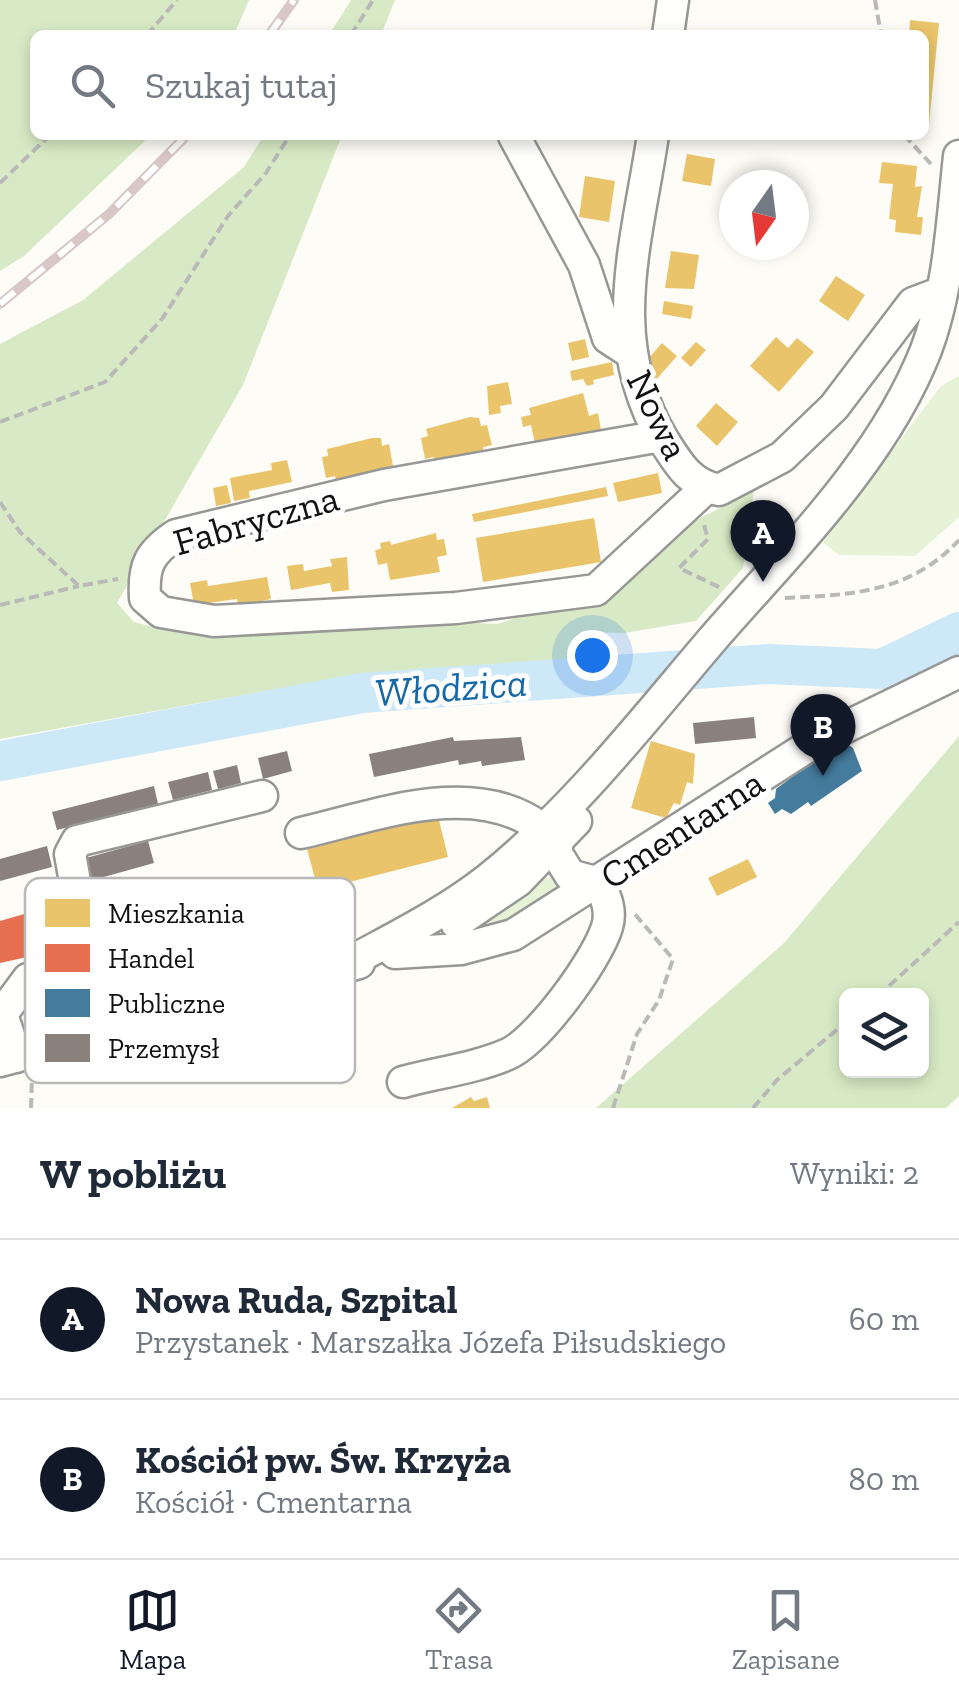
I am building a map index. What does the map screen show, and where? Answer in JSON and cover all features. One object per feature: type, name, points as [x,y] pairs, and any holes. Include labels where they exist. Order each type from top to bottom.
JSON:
[{"type":"street","points":[[669,30],[673,0]]},
{"type":"street","points":[[516,140],[584,264],[608,338],[628,351]]},
{"type":"street","name":"Nowa","points":[[652,140],[627,312],[628,351],[641,395],[661,436],[701,492],[733,486],[782,457],[834,407],[913,303],[942,292]]},
{"type":"street","points":[[355,964],[395,953],[480,911],[518,881],[549,835],[588,792],[606,763],[741,599],[838,493],[890,420],[926,350],[942,292],[958,168]]},
{"type":"street","name":"Fabryczna","points":[[661,436],[384,485],[176,535],[152,551],[143,574],[145,598],[161,612],[214,621],[456,608],[596,590],[701,492]]},
{"type":"street","name":"Cmentarna","points":[[395,953],[485,946],[513,935],[815,742],[959,672]]},
{"type":"street","points":[[355,959],[444,912],[549,835],[606,784],[641,724]]},
{"type":"street","points":[[74,878],[70,854],[77,841],[262,796]]},
{"type":"street","points":[[301,833],[436,801],[518,811],[549,835],[570,876],[601,882],[608,900],[609,924],[593,959],[528,1041],[508,1054],[402,1082]]},
{"type":"street","points":[[16,1063],[2,1014],[25,983]]},
{"type":"path","points":[[151,30],[177,0]]},
{"type":"path","points":[[354,30],[373,0]]},
{"type":"path","points":[[875,0],[880,30]]},
{"type":"path","points":[[0,183],[45,140]]},
{"type":"path","points":[[0,422],[105,382],[162,319],[228,216],[266,173],[287,140]]},
{"type":"path","points":[[909,140],[936,168],[958,168]]},
{"type":"path","points":[[701,492],[708,539],[679,568],[741,599],[855,595],[926,571],[959,540]]},
{"type":"path","points":[[0,502],[20,532],[78,586]]},
{"type":"path","points":[[0,605],[143,574]]},
{"type":"path","points":[[601,882],[673,959],[659,1000],[637,1034],[622,1094],[613,1108]]},
{"type":"path","points":[[887,988],[959,922]]},
{"type":"path","points":[[753,1108],[778,1080],[839,1028]]},
{"type":"path","points":[[16,1063],[31,1108]]},
{"type":"green space","points":[[0,0],[249,0],[236,30],[30,30],[30,140],[146,140],[24,256],[0,271]]},
{"type":"green space","points":[[351,0],[395,0],[383,30],[332,30]]},
{"type":"green space","points":[[261,140],[340,140],[243,385],[117,603],[134,622],[161,629],[247,634],[376,618],[498,624],[596,590],[693,522],[754,490],[743,568],[696,621],[624,633],[580,632],[571,663],[360,674],[0,739],[0,344],[83,300],[244,167]]},
{"type":"green space","points":[[959,376],[959,517],[915,556],[839,555],[823,542],[941,386]]},
{"type":"green space","points":[[959,736],[959,1096],[946,1108],[596,1108],[784,943]]},
{"type":"green space","points":[[556,876],[567,886],[510,929],[468,935],[542,880]]},
{"type":"building: Mieszkania","points":[[910,20],[939,23],[929,124],[929,30],[909,30]]},
{"type":"building: Mieszkania","points":[[687,154],[715,159],[711,186],[682,181]]},
{"type":"building: Mieszkania","points":[[882,162],[917,166],[915,187],[922,186],[917,217],[923,217],[921,235],[895,232],[896,220],[889,219],[893,184],[879,183]]},
{"type":"building: Mieszkania","points":[[585,176],[615,181],[609,222],[579,217]]},
{"type":"building: Mieszkania","points":[[671,251],[699,255],[694,289],[665,288]]},
{"type":"building: Mieszkania","points":[[836,276],[865,295],[848,321],[819,301]]},
{"type":"building: Mieszkania","points":[[664,301],[693,306],[691,319],[662,314]]},
{"type":"building: Mieszkania","points":[[776,337],[788,348],[797,338],[814,352],[779,392],[750,366]]},
{"type":"building: Mieszkania","points":[[585,339],[589,357],[572,361],[568,343]]},
{"type":"building: Mieszkania","points":[[696,342],[706,350],[691,367],[681,358]]},
{"type":"building: Mieszkania","points":[[662,343],[677,356],[655,381],[640,368]]},
{"type":"building: Mieszkania","points":[[612,362],[614,375],[593,380],[594,384],[587,386],[583,379],[572,381],[570,371]]},
{"type":"building: Mieszkania","points":[[508,382],[512,404],[500,406],[501,413],[489,415],[487,386]]},
{"type":"building: Mieszkania","points":[[583,393],[589,416],[598,413],[601,430],[535,443],[531,425],[523,427],[521,417],[531,415],[529,408]]},
{"type":"building: Mieszkania","points":[[716,403],[738,422],[717,446],[696,426]]},
{"type":"building: Mieszkania","points":[[479,418],[481,426],[487,425],[492,445],[483,447],[484,453],[435,463],[434,457],[425,459],[421,438],[428,436],[426,429]]},
{"type":"building: Mieszkania","points":[[381,438],[382,446],[389,444],[393,466],[383,468],[384,473],[336,482],[335,476],[326,478],[322,457],[328,456],[327,449]]},
{"type":"building: Mieszkania","points":[[287,460],[292,482],[249,491],[250,498],[234,501],[230,478],[272,470],[271,463]]},
{"type":"building: Mieszkania","points":[[658,473],[662,493],[618,502],[613,483]]},
{"type":"building: Mieszkania","points":[[227,485],[231,503],[216,506],[213,488]]},
{"type":"building: Mieszkania","points":[[606,487],[608,496],[474,522],[472,514]]},
{"type":"building: Mieszkania","points":[[594,518],[601,562],[483,582],[476,538]]},
{"type":"building: Mieszkania","points":[[436,533],[437,540],[444,539],[447,555],[437,557],[440,572],[390,580],[387,563],[378,565],[375,550],[381,549],[380,543],[390,541],[391,545]]},
{"type":"building: Mieszkania","points":[[347,557],[349,590],[332,592],[330,583],[291,590],[287,566],[303,564],[304,571],[332,566],[330,559]]},
{"type":"building: Mieszkania","points":[[267,577],[271,599],[238,606],[237,599],[194,605],[190,583],[207,580],[208,586]]},
{"type":"building: Mieszkania","points":[[651,741],[695,754],[693,784],[687,782],[680,805],[674,803],[666,818],[631,808]]},
{"type":"building: Mieszkania","points":[[438,816],[448,857],[355,881],[315,878],[307,849]]},
{"type":"building: Mieszkania","points":[[748,859],[757,877],[717,896],[708,878]]},
{"type":"building: Mieszkania","points":[[471,1097],[474,1101],[487,1097],[490,1108],[452,1108]]},
{"type":"building: Handel","points":[[25,914],[25,957],[0,963],[0,921]]},
{"type":"building: Publiczne","points":[[842,740],[853,748],[862,771],[811,806],[808,802],[791,814],[782,809],[775,814],[768,803],[775,798],[776,789]]},
{"type":"building: Przemysł","points":[[754,717],[756,738],[695,744],[693,723]]},
{"type":"building: Przemysł","points":[[453,737],[454,741],[521,737],[525,760],[482,766],[481,761],[459,765],[458,760],[374,777],[369,754]]},
{"type":"building: Przemysł","points":[[287,751],[292,771],[263,779],[258,758]]},
{"type":"building: Przemysł","points":[[237,765],[241,783],[218,789],[213,771]]},
{"type":"building: Przemysł","points":[[208,772],[212,790],[173,800],[168,782]]},
{"type":"building: Przemysł","points":[[154,786],[158,804],[57,830],[52,812]]},
{"type":"building: Przemysł","points":[[148,841],[154,863],[92,878],[86,858]]},
{"type":"building: Przemysł","points":[[47,846],[52,867],[0,881],[0,859]]},
{"type":"waterway","name":"Włodzica","points":[[0,761],[362,693],[768,664],[882,669],[959,632]]},
{"type":"railway","points":[[273,30],[294,0]]},
{"type":"railway","points":[[0,304],[109,214],[182,140]]},
{"type":"place","name":"Nowa Ruda, Szpital","points":[[763,582]]},
{"type":"place","name":"Kościół pw. Św. Krzyża","points":[[823,776]]}]
